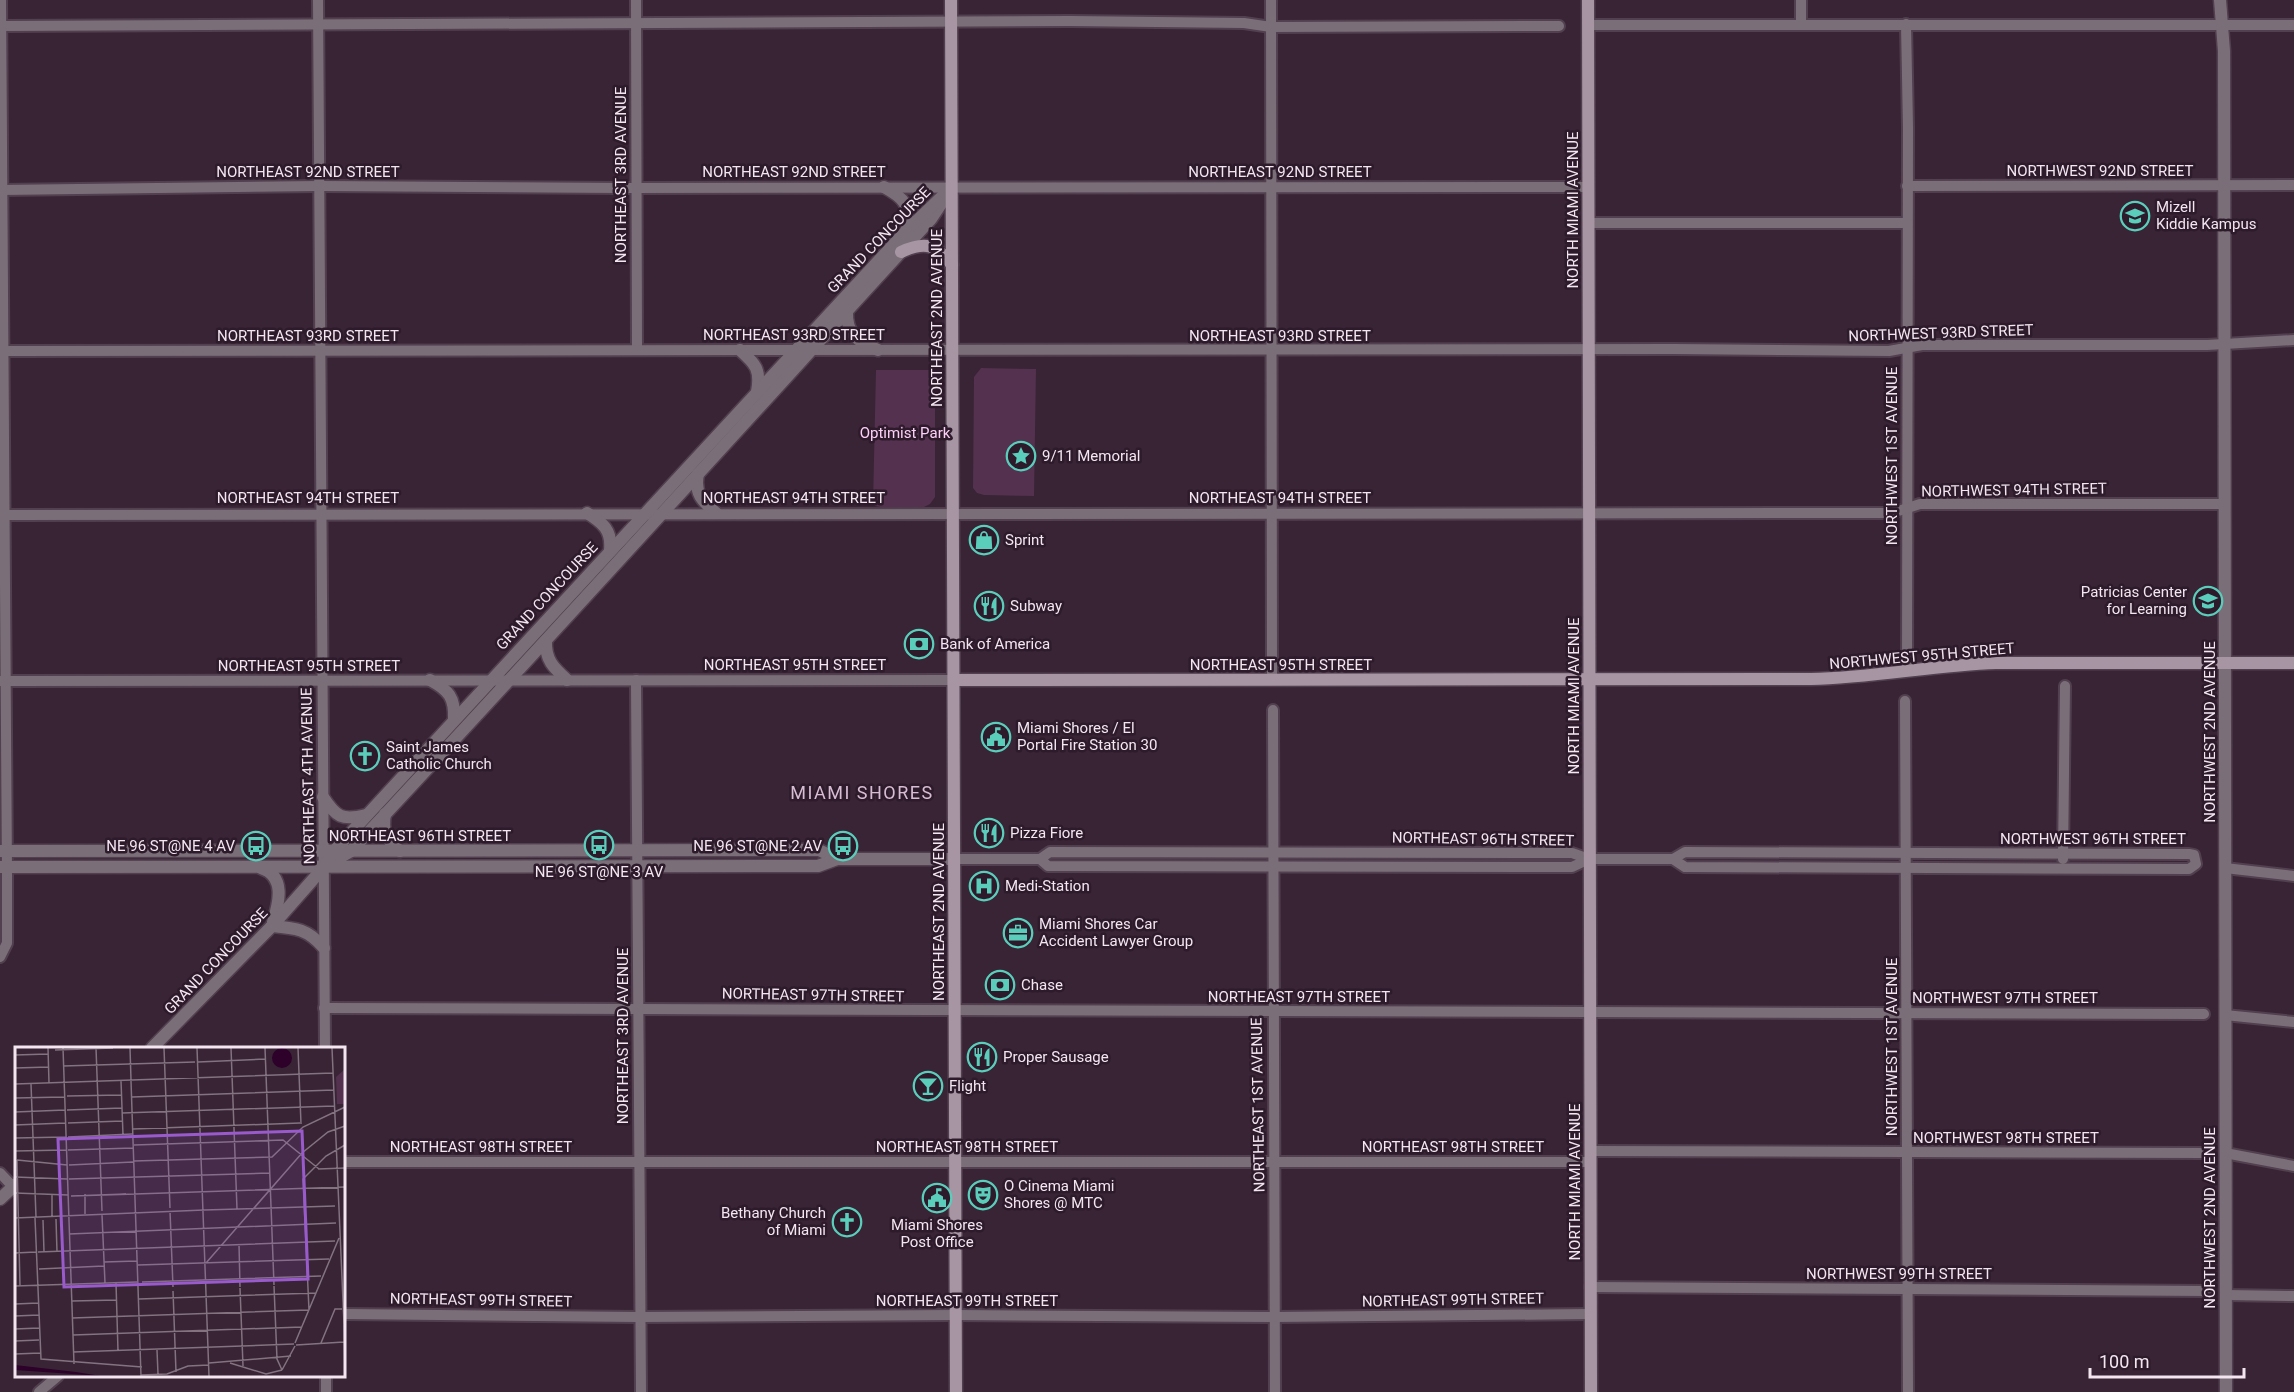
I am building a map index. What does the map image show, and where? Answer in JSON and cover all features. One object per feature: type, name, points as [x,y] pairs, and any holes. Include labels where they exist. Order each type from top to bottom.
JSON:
[{"type":"main road","name":"NORTHEAST 2ND AVENUE","points":[[951,0],[956,1392]]},
{"type":"main road","name":"NORTH MIAMI AVENUE","points":[[1588,0],[1591,1392]]},
{"type":"main road","points":[[901,252],[912,247],[926,245],[936,249],[952,265]]},
{"type":"main road","name":"NORTHWEST 95TH STREET","points":[[1589,680],[1828,679],[1996,663],[2294,663]]},
{"type":"main road","name":"NORTHEAST 95TH STREET","points":[[954,680],[1589,680]]},
{"type":"street","points":[[0,957],[7,943],[3,867],[1,0]]},
{"type":"street","name":"NORTHEAST 4TH AVENUE","points":[[318,0],[323,797],[329,851]]},
{"type":"street","name":"NORTHEAST 3RD AVENUE","points":[[636,0],[637,349]]},
{"type":"street","points":[[1271,0],[1272,679]]},
{"type":"street","points":[[1801,0],[1801,25]]},
{"type":"street","name":"NORTHWEST 2ND AVENUE","points":[[2220,0],[2224,51],[2226,1392]]},
{"type":"street","points":[[1,26],[951,22],[1244,23],[1271,27],[1559,26]]},
{"type":"street","name":"NORTHWEST 1ST AVENUE","points":[[1906,24],[1908,128],[1907,671]]},
{"type":"street","points":[[1588,25],[2294,25]]},
{"type":"street","name":"NORTHWEST 92ND STREET","points":[[1907,186],[2294,185]]},
{"type":"street","name":"NORTHEAST 92ND STREET","points":[[1,190],[320,186],[1588,187]]},
{"type":"street","points":[[884,187],[903,200],[908,215],[907,230]]},
{"type":"street","name":"GRAND CONCOURSE","points":[[324,867],[329,851],[366,815],[907,230],[952,187]]},
{"type":"street","name":"GRAND CONCOURSE","points":[[153,1047],[272,926],[324,867],[351,851],[847,312],[936,213],[952,187]]},
{"type":"street","points":[[1588,223],[1907,223]]},
{"type":"street","points":[[847,312],[848,328],[852,335],[861,343],[878,350]]},
{"type":"street","name":"NORTHWEST 93RD STREET","points":[[1589,350],[1889,351],[1922,345],[2223,344],[2294,340]]},
{"type":"street","points":[[740,350],[758,370],[757,392]]},
{"type":"street","name":"NORTHEAST 93RD STREET","points":[[1,351],[1589,350]]},
{"type":"street","points":[[698,474],[696,489],[699,496],[716,513]]},
{"type":"street","name":"NORTHWEST 94TH STREET","points":[[1589,514],[1892,513],[1920,504],[2224,504]]},
{"type":"street","points":[[587,513],[606,526],[609,533],[610,550]]},
{"type":"street","name":"NORTHEAST 94TH STREET","points":[[2,515],[1589,514]]},
{"type":"street","points":[[546,641],[546,656],[549,663],[567,680]]},
{"type":"street","points":[[430,680],[449,693],[454,708],[454,719]]},
{"type":"street","name":"NORTHEAST 3RD AVENUE","points":[[636,680],[641,1392]]},
{"type":"street","name":"NORTHEAST 95TH STREET","points":[[3,681],[954,680]]},
{"type":"street","points":[[2063,868],[2065,686]]},
{"type":"street","name":"NORTHWEST 1ST AVENUE","points":[[1905,701],[1908,1392]]},
{"type":"street","name":"NORTHEAST 1ST AVENUE","points":[[1273,710],[1272,1012],[1275,1392]]},
{"type":"street","points":[[323,797],[340,816],[354,819],[366,815]]},
{"type":"street","points":[[385,814],[385,836],[389,843],[400,851]]},
{"type":"street","name":"NORTHEAST 96TH STREET","points":[[3,851],[819,850],[837,859]]},
{"type":"street","name":"NORTHEAST 96TH STREET","points":[[1040,860],[1050,852],[1572,853],[1589,859]]},
{"type":"street","name":"NORTHWEST 96TH STREET","points":[[1589,859],[1673,859],[1685,852],[2189,854],[2196,859],[2196,864],[2189,869],[1685,867],[1673,859]]},
{"type":"street","name":"NORTHEAST 96TH STREET","points":[[3,867],[818,866],[837,859],[954,859],[1040,860],[1048,866],[1572,867],[1589,859]]},
{"type":"street","points":[[258,867],[268,870],[278,882],[278,905],[272,926],[300,929],[310,934],[324,948]]},
{"type":"street","name":"NORTHEAST 4TH AVENUE","points":[[324,867],[325,1047]]},
{"type":"street","points":[[2225,868],[2294,876]]},
{"type":"street","name":"NORTHEAST 97TH STREET","points":[[324,1008],[1590,1011]]},
{"type":"street","name":"NORTHWEST 97TH STREET","points":[[1590,1011],[2204,1014]]},
{"type":"street","points":[[2225,1015],[2294,1023]]},
{"type":"street","name":"NORTHWEST 98TH STREET","points":[[1590,1156],[2205,1153]]},
{"type":"street","points":[[2225,1153],[2294,1166]]},
{"type":"street","name":"NORTHEAST 98TH STREET","points":[[345,1162],[1274,1163],[1590,1156]]},
{"type":"street","points":[[0,1173],[15,1187],[0,1199]]},
{"type":"street","name":"NORTHWEST 99TH STREET","points":[[1590,1287],[2208,1291]]},
{"type":"street","points":[[2226,1295],[2294,1296]]},
{"type":"street","name":"NORTHEAST 99TH STREET","points":[[345,1314],[639,1317],[955,1315],[1274,1317],[1590,1314]]},
{"type":"street","points":[[39,1392],[57,1377]]},
{"type":"green space","points":[[981,368],[1036,369],[1034,496],[984,495],[977,493],[973,488],[974,377]]},
{"type":"green space","name":"Optimist Park","points":[[876,370],[935,370],[935,497],[930,504],[924,507],[880,507],[873,503]]},
{"type":"place","name":"Mizell Kiddie Kampus","points":[[2135,216]]},
{"type":"place","name":"9/11 Memorial","points":[[1021,456]]},
{"type":"place","name":"Sprint","points":[[984,540]]},
{"type":"place","name":"Patricias Center for Learning","points":[[2208,601]]},
{"type":"place","name":"Subway","points":[[989,606]]},
{"type":"place","name":"Bank of America","points":[[919,644]]},
{"type":"place","name":"Miami Shores / El Portal Fire Station 30","points":[[996,737]]},
{"type":"place","name":"Saint James Catholic Church","points":[[365,756]]},
{"type":"place","name":"Pizza Fiore","points":[[989,833]]},
{"type":"place","name":"NE 96 ST@NE 3 AV","points":[[599,845]]},
{"type":"place","name":"NE 96 ST@NE 4 AV","points":[[256,846]]},
{"type":"place","name":"NE 96 ST@NE 2 AV","points":[[843,846]]},
{"type":"place","name":"Medi-Station","points":[[984,886]]},
{"type":"place","name":"Miami Shores Car Accident Lawyer Group","points":[[1018,933]]},
{"type":"place","name":"Chase","points":[[1000,985]]},
{"type":"place","name":"Proper Sausage","points":[[982,1057]]},
{"type":"place","name":"Flight","points":[[928,1086]]},
{"type":"place","name":"O Cinema Miami Shores @ MTC","points":[[983,1195]]},
{"type":"place","name":"Miami Shores Post Office","points":[[937,1198]]},
{"type":"place","name":"Bethany Church of Miami","points":[[847,1222]]},
{"type":"district","name":"MIAMI SHORES","points":[[862,793]]}]
